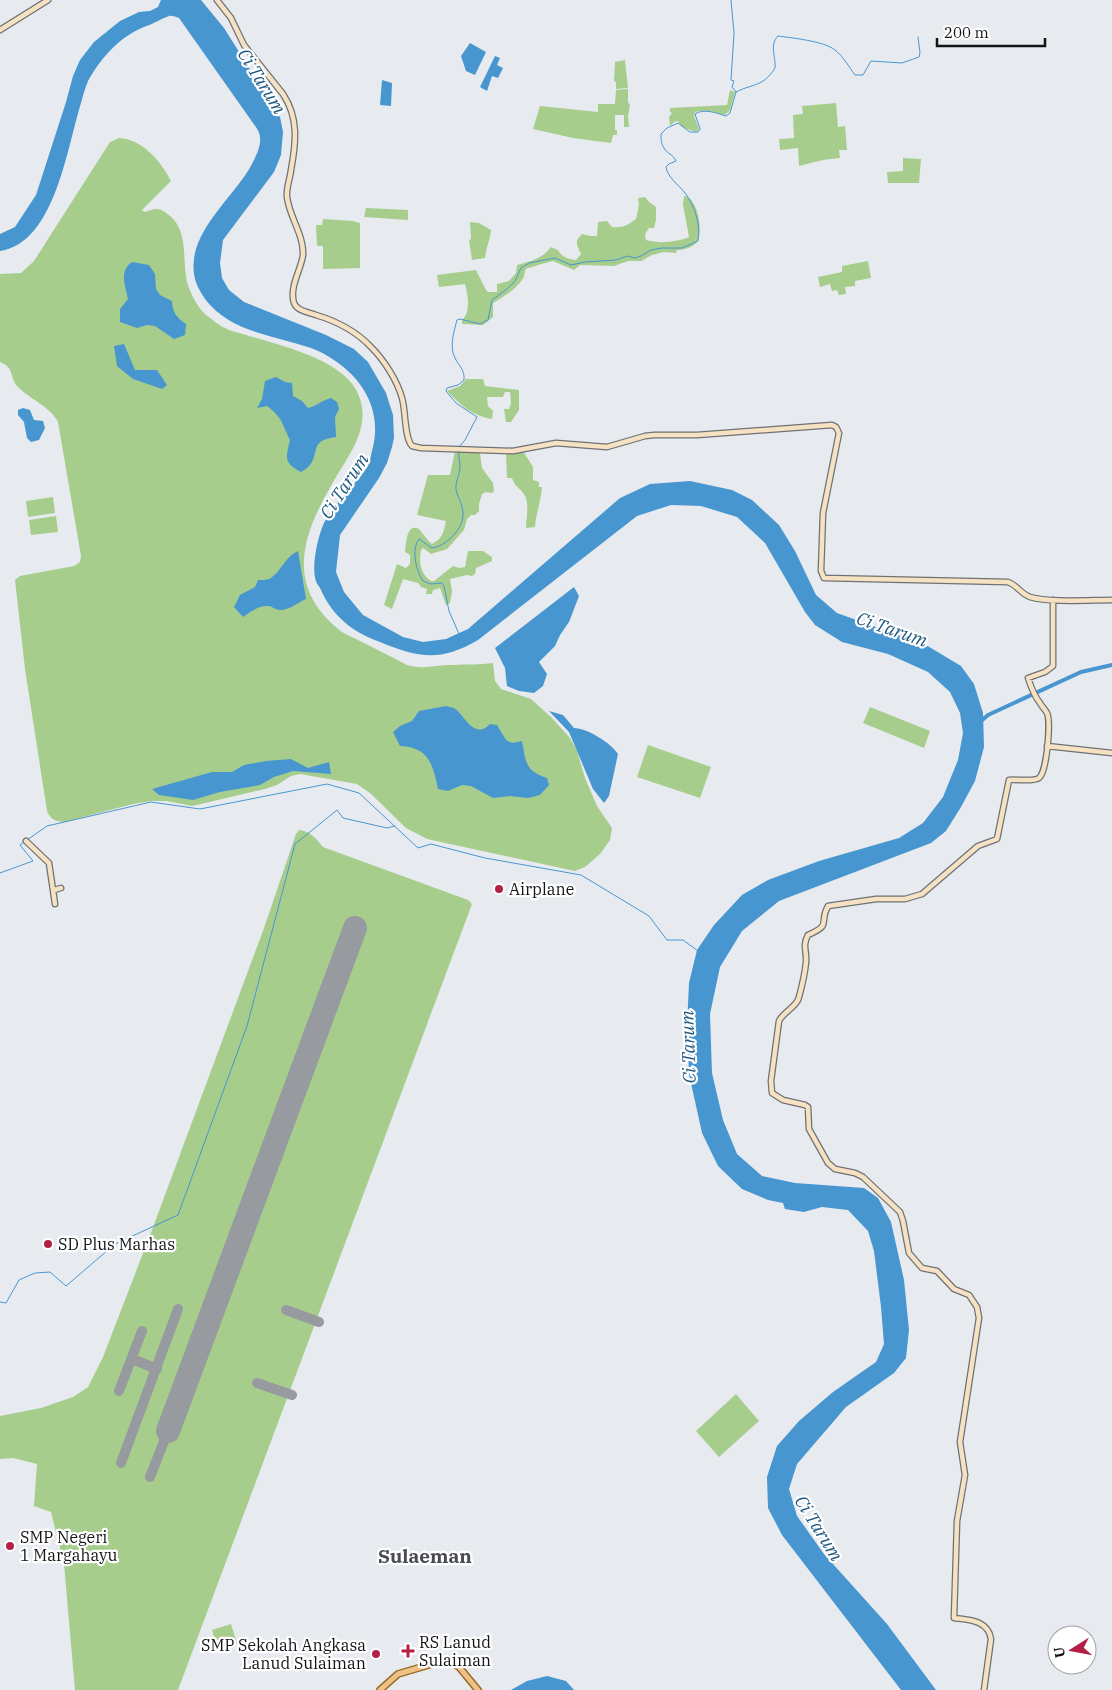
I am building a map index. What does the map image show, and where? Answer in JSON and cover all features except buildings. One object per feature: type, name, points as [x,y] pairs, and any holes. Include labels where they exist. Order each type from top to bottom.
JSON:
[{"type":"main road","points":[[380,1690],[398,1674],[442,1661],[450,1662],[459,1667],[478,1690]]},
{"type":"street","points":[[0,30],[48,0]]},
{"type":"street","points":[[217,0],[230,18],[244,45],[283,94],[294,116],[296,142],[287,194],[289,207],[302,242],[303,256],[295,281],[294,305],[299,310],[319,316],[349,330],[375,351],[398,386],[405,412],[408,439],[412,446],[421,448],[513,451],[556,443],[607,447],[654,435],[707,434],[832,426],[836,427],[839,433],[823,513],[822,571],[824,578],[1008,582],[1029,597],[1053,600],[1112,600]]},
{"type":"street","points":[[984,1690],[991,1639],[989,1632],[985,1625],[980,1623],[954,1618],[957,1522],[965,1475],[960,1442],[979,1315],[977,1307],[967,1294],[953,1288],[937,1271],[919,1265],[909,1253],[900,1212],[868,1181],[859,1175],[835,1168],[828,1163],[809,1129],[809,1109],[807,1106],[783,1100],[772,1093],[771,1082],[776,1035],[780,1018],[799,998],[806,961],[804,948],[807,936],[822,927],[828,906],[876,899],[905,899],[922,894],[978,846],[996,839],[1007,783],[1010,779],[1036,779],[1040,777],[1044,768],[1047,746],[1048,714],[1039,703],[1028,678],[1045,672],[1053,666],[1053,600]]},
{"type":"street","points":[[1047,746],[1112,753]]},
{"type":"street","points":[[26,841],[49,863],[55,904]]},
{"type":"street","points":[[54,890],[61,888]]},
{"type":"green space","points":[[625,60],[628,88],[616,89],[616,82],[614,81],[615,62]]},
{"type":"green space","points":[[628,89],[628,102],[630,105],[629,127],[624,127],[624,115],[615,115],[617,135],[613,135],[611,143],[573,138],[533,129],[540,106],[598,112],[598,104],[615,104],[616,90]]},
{"type":"green space","points":[[730,90],[735,92],[730,110],[725,115],[706,111],[695,112],[694,116],[699,129],[696,132],[682,127],[678,121],[670,126],[669,117],[672,113],[670,108],[727,105]]},
{"type":"green space","points":[[836,103],[838,127],[845,126],[847,150],[839,150],[840,158],[799,166],[798,148],[780,150],[779,139],[794,138],[793,115],[803,114],[802,106]]},
{"type":"green space","points":[[119,138],[135,142],[150,152],[162,166],[171,181],[142,210],[145,212],[155,209],[164,212],[169,215],[180,229],[184,246],[187,282],[190,291],[203,312],[217,324],[229,330],[309,355],[326,363],[352,383],[359,396],[362,408],[360,432],[356,443],[321,505],[307,542],[304,560],[305,577],[310,595],[321,612],[342,632],[407,665],[424,667],[493,663],[495,681],[501,689],[531,699],[551,717],[570,738],[577,751],[585,778],[597,806],[612,828],[610,840],[600,854],[585,867],[575,871],[427,839],[406,828],[370,793],[357,784],[300,774],[291,776],[277,785],[265,789],[192,806],[167,801],[151,801],[64,822],[54,820],[50,816],[47,811],[25,669],[15,580],[20,576],[74,566],[80,562],[81,556],[58,422],[50,411],[17,386],[8,367],[0,362],[0,274],[21,273],[34,261],[110,142]]},
{"type":"green space","points":[[903,158],[921,159],[919,183],[888,183],[887,172],[903,171]]},
{"type":"green space","points":[[684,196],[693,203],[700,225],[698,239],[695,244],[677,250],[676,253],[664,252],[652,255],[641,261],[628,261],[614,266],[580,265],[574,270],[553,261],[527,268],[523,279],[516,287],[493,303],[493,317],[483,325],[462,324],[468,308],[465,284],[439,287],[437,275],[476,270],[486,290],[488,292],[497,292],[497,284],[509,281],[516,273],[517,265],[540,257],[551,247],[566,257],[576,260],[581,254],[577,240],[582,234],[597,236],[598,222],[607,221],[612,227],[630,223],[636,219],[639,205],[638,198],[645,197],[656,207],[654,228],[649,228],[645,234],[646,240],[668,242],[689,237],[683,205]]},
{"type":"green space","points":[[366,208],[408,210],[408,220],[364,217]]},
{"type":"green space","points":[[323,219],[360,223],[360,268],[323,269],[323,246],[317,246],[316,225],[322,225]]},
{"type":"green space","points":[[470,222],[479,223],[491,230],[485,258],[472,260],[469,240],[471,239]]},
{"type":"green space","points":[[868,261],[871,278],[855,281],[855,286],[845,287],[846,294],[839,295],[837,290],[832,291],[830,284],[820,287],[818,277],[842,272],[842,266]]},
{"type":"green space","points":[[466,379],[483,379],[485,386],[519,390],[519,410],[511,422],[506,422],[504,409],[509,409],[511,403],[510,392],[505,392],[503,397],[487,397],[488,406],[493,411],[492,419],[479,416],[467,409],[447,391],[460,386]]},
{"type":"green space","points":[[455,451],[480,453],[482,468],[493,483],[494,491],[482,494],[479,511],[467,519],[464,530],[447,549],[431,554],[423,548],[421,550],[420,563],[422,571],[427,578],[434,581],[453,566],[465,567],[468,551],[483,551],[492,557],[492,561],[476,568],[475,574],[472,576],[467,575],[450,579],[452,591],[450,603],[446,605],[440,588],[433,590],[432,594],[426,594],[427,589],[421,587],[418,583],[403,579],[392,609],[384,605],[397,564],[406,568],[410,564],[410,555],[405,552],[406,540],[411,529],[419,529],[432,544],[442,534],[446,521],[417,515],[428,475],[450,475]]},
{"type":"green space","points":[[523,451],[533,467],[533,480],[539,482],[539,487],[542,487],[535,527],[526,528],[526,498],[512,478],[507,478],[506,453]]},
{"type":"green space","points":[[53,497],[55,513],[28,517],[26,501]]},
{"type":"green space","points":[[56,516],[58,532],[31,535],[29,520]]},
{"type":"green space","points":[[870,707],[930,731],[924,748],[863,723]]},
{"type":"green space","points":[[648,745],[711,767],[700,798],[637,777]]},
{"type":"green space","points":[[299,830],[310,834],[323,847],[468,900],[472,904],[178,1690],[75,1690],[64,1564],[51,1512],[34,1506],[37,1464],[13,1458],[0,1459],[0,1416],[41,1408],[73,1397],[88,1387],[103,1357],[152,1230]]},
{"type":"green space","points":[[736,1394],[759,1421],[719,1457],[696,1431]]},
{"type":"green space","points":[[231,1624],[237,1643],[218,1649],[212,1630]]},
{"type":"water","name":"Ci Tarum","points":[[161,0],[201,0],[224,28],[280,117],[283,132],[281,155],[274,172],[223,240],[220,263],[222,278],[229,290],[244,302],[326,335],[354,349],[368,362],[386,393],[393,415],[394,438],[392,447],[387,463],[379,478],[340,535],[336,572],[344,592],[363,615],[403,637],[423,642],[446,639],[468,629],[620,498],[650,484],[690,481],[732,490],[752,500],[779,525],[795,551],[816,595],[837,613],[926,645],[961,666],[974,684],[983,713],[984,747],[975,781],[946,831],[931,843],[779,901],[742,931],[720,967],[710,1014],[712,1073],[723,1120],[737,1154],[762,1176],[795,1183],[864,1188],[878,1198],[891,1222],[904,1280],[909,1330],[906,1358],[894,1373],[846,1407],[797,1464],[789,1489],[797,1516],[824,1554],[887,1624],[936,1690],[901,1690],[782,1535],[768,1508],[767,1477],[777,1446],[799,1421],[833,1392],[876,1362],[884,1344],[874,1251],[868,1231],[848,1210],[822,1207],[804,1212],[785,1209],[783,1203],[768,1200],[742,1189],[718,1166],[702,1133],[689,1074],[687,1026],[689,983],[697,950],[714,925],[742,895],[768,880],[819,861],[899,838],[923,823],[943,797],[958,760],[963,733],[960,713],[950,692],[928,672],[888,654],[842,642],[815,625],[805,612],[765,543],[737,517],[701,506],[671,505],[637,516],[478,640],[452,652],[441,655],[429,655],[406,652],[370,638],[344,622],[330,607],[316,581],[314,571],[315,557],[324,523],[368,466],[375,433],[372,407],[359,383],[338,362],[311,348],[254,331],[227,319],[205,299],[195,281],[194,258],[198,243],[205,229],[252,164],[257,155],[260,137],[255,126],[179,18],[169,16],[135,31],[119,42],[99,64],[86,86],[64,167],[46,212],[34,231],[19,244],[0,251],[0,234],[15,227],[36,195],[73,76],[80,60],[94,42],[120,21],[139,12],[150,11],[158,7]]},
{"type":"water","points":[[470,43],[486,52],[475,75],[466,71],[461,56]]},
{"type":"water","points":[[495,56],[500,58],[497,65],[503,68],[498,78],[492,76],[487,91],[480,87]]},
{"type":"water","points":[[382,80],[392,83],[391,106],[380,105]]},
{"type":"water","points":[[132,262],[149,265],[155,274],[156,289],[160,295],[172,301],[176,314],[186,324],[185,335],[174,339],[155,326],[147,325],[137,328],[120,322],[120,309],[128,299],[124,274]]},
{"type":"water","points":[[124,344],[135,370],[157,370],[167,385],[162,389],[133,379],[117,366],[114,346]]},
{"type":"water","points":[[276,377],[285,382],[292,383],[293,396],[302,401],[308,408],[331,398],[337,402],[339,409],[335,417],[336,437],[320,442],[311,463],[301,472],[291,466],[287,459],[290,440],[279,418],[267,406],[257,408],[262,399],[265,381]]},
{"type":"water","points":[[23,408],[30,410],[34,420],[43,421],[45,428],[39,440],[31,442],[27,438],[24,422],[18,415],[18,410]]},
{"type":"water","points":[[298,551],[306,599],[284,610],[269,606],[262,607],[243,617],[234,607],[240,595],[255,587],[258,580],[271,578],[289,557]]},
{"type":"water","points":[[574,587],[579,596],[569,622],[555,646],[539,662],[547,674],[543,686],[534,693],[519,691],[507,686],[505,668],[495,648]]},
{"type":"water","points":[[446,706],[458,711],[474,728],[479,730],[490,724],[497,725],[506,740],[512,743],[522,741],[524,755],[530,769],[547,778],[549,785],[540,795],[528,798],[510,796],[493,798],[471,786],[462,785],[448,791],[438,789],[434,772],[428,759],[417,750],[400,746],[393,732],[400,726],[412,721],[419,711]]},
{"type":"water","points":[[549,711],[563,715],[574,728],[598,737],[610,745],[618,754],[609,796],[604,803],[593,789],[569,732]]},
{"type":"water","points":[[291,759],[308,768],[329,762],[331,774],[293,771],[274,777],[260,785],[220,792],[193,800],[159,795],[152,789],[212,772],[232,772],[244,765]]},
{"type":"water","points":[[547,1676],[566,1681],[574,1690],[511,1690],[527,1681]]},
{"type":"waterway","points":[[731,0],[734,33],[731,80],[734,81],[732,87],[736,92]]},
{"type":"waterway","points":[[459,447],[465,440],[477,417],[456,403],[446,391],[447,388],[458,385],[464,380],[463,371],[452,349],[457,320],[480,324],[488,320],[492,300],[507,289],[515,281],[521,268],[529,263],[555,258],[571,265],[616,260],[627,256],[635,258],[651,250],[682,248],[698,241],[698,222],[689,198],[674,181],[666,167],[676,161],[665,150],[662,143],[661,134],[667,128],[678,123],[690,132],[698,132],[700,129],[695,114],[706,111],[726,116],[730,113],[736,92],[762,82],[775,68],[773,47],[778,36],[808,40],[830,47],[841,55],[855,75],[863,75],[871,61],[902,63],[919,57],[918,37]]},
{"type":"waterway","points":[[459,451],[460,467],[456,490],[463,513],[460,527],[448,541],[437,547],[432,548],[419,539],[415,554],[418,571],[423,581],[431,584],[442,583],[444,586],[449,611],[459,634]]},
{"type":"waterway","points":[[980,722],[988,715],[1081,672],[1112,665]]},
{"type":"waterway","points":[[0,873],[33,861],[20,845],[47,826],[151,802],[200,809],[327,784],[359,793],[418,848],[431,844],[485,858],[581,875],[649,916],[667,940],[683,940],[698,951]]},
{"type":"waterway","points":[[0,1302],[6,1303],[19,1280],[35,1273],[50,1272],[66,1286],[115,1244],[178,1215],[247,1026],[295,844],[337,810],[343,818],[387,828],[395,826]]},
{"type":"taxiway","points":[[121,1463],[178,1309]]},
{"type":"taxiway","points":[[286,1310],[319,1322]]},
{"type":"taxiway","points":[[119,1391],[142,1331]]},
{"type":"taxiway","points":[[132,1359],[157,1369]]},
{"type":"taxiway","points":[[257,1383],[292,1395]]},
{"type":"taxiway","points":[[150,1477],[168,1431]]},
{"type":"runway","points":[[168,1431],[355,928]]},
{"type":"place","name":"Airplane","points":[[499,889]]},
{"type":"place","name":"SD Plus Marhas","points":[[48,1244]]},
{"type":"place","name":"SMP Negeri 1 Margahayu","points":[[10,1546]]},
{"type":"place","name":"RS Lanud Sulaiman","points":[[408,1651]]},
{"type":"place","name":"SMP Sekolah Angkasa Lanud Sulaiman","points":[[376,1654]]},
{"type":"district","name":"Sulaeman","points":[[425,1556]]}]
